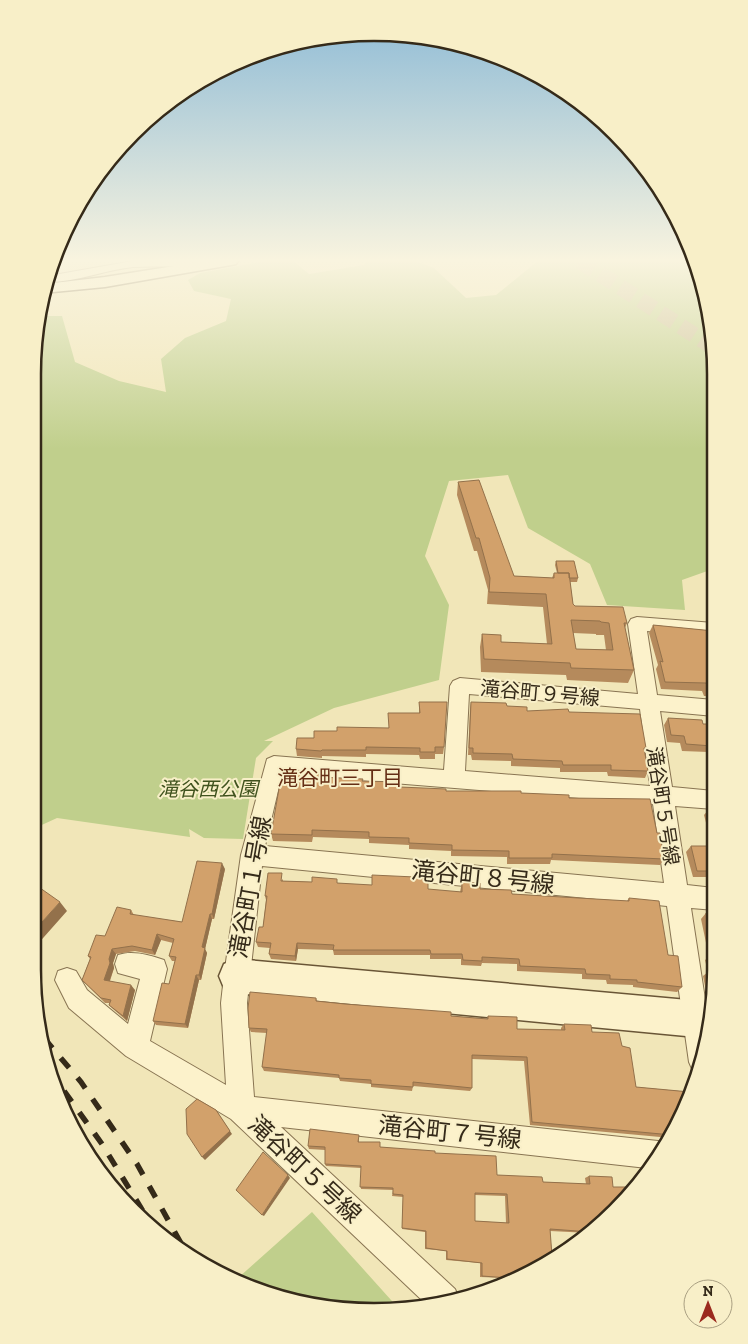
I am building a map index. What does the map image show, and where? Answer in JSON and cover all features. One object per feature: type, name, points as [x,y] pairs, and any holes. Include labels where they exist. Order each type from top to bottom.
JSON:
[{"type":"street","name":"滝谷町５号線","points":[[703,1019],[677,896],[637,624],[707,629]]},
{"type":"street","name":"滝谷町９号線","points":[[454,779],[460,686],[707,707]]},
{"type":"street","name":"滝谷町１号線","points":[[703,1019],[236,976],[252,855],[274,765],[707,799]]},
{"type":"street","name":"滝谷町８号線","points":[[252,855],[707,898]]},
{"type":"street","points":[[127,964],[154,970],[135,1048]]},
{"type":"street","name":"滝谷町５号線","points":[[236,976],[234,1003],[241,1109],[440,1296]]},
{"type":"street","points":[[67,980],[78,999],[135,1048],[241,1109]]},
{"type":"street","name":"滝谷町７号線","points":[[241,1109],[651,1154]]},
{"type":"green space","name":"滝谷西公園","points":[[45,324],[64,324],[75,362],[119,381],[166,392],[161,359],[185,338],[219,324],[703,324],[707,374],[707,571],[682,580],[685,610],[607,605],[590,564],[528,528],[508,475],[449,481],[425,556],[449,605],[439,680],[334,708],[264,741],[273,741],[256,758],[243,839],[204,838],[189,829],[190,837],[57,818],[41,825],[41,374]]},
{"type":"green space","points":[[312,1212],[393,1302],[352,1302],[309,1296],[267,1285],[242,1275]]},
{"type":"building","points":[[479,480],[514,576],[554,578],[554,573],[569,573],[573,604],[575,606],[623,607],[627,623],[624,623],[634,670],[571,668],[570,663],[484,659],[482,634],[501,635],[501,642],[552,644],[546,594],[489,592],[490,578],[479,538],[476,538],[458,482]],"holes":[[[571,620],[609,623],[613,650],[576,649]]]},
{"type":"building","points":[[556,561],[574,561],[578,578],[569,578],[569,573],[558,573]]},
{"type":"building","points":[[653,625],[707,630],[707,686],[706,683],[665,682],[660,661],[663,662]]},
{"type":"building","points":[[419,702],[447,702],[444,747],[435,747],[435,752],[420,752],[420,748],[366,747],[366,750],[321,751],[296,749],[297,738],[314,738],[314,731],[337,731],[337,727],[389,728],[388,713],[420,713]]},
{"type":"building","points":[[471,702],[506,703],[507,706],[527,707],[527,711],[568,709],[569,712],[640,714],[648,771],[611,770],[611,765],[563,765],[562,761],[513,759],[512,754],[473,753],[473,748],[469,748]]},
{"type":"building","points":[[668,718],[702,720],[703,724],[707,724],[707,746],[686,744],[684,736],[671,735]]},
{"type":"building","points":[[294,770],[319,772],[319,777],[400,782],[400,787],[446,789],[446,791],[521,791],[521,793],[569,795],[569,798],[650,799],[657,833],[660,833],[664,859],[552,854],[552,858],[509,858],[509,851],[452,850],[452,845],[409,843],[409,838],[369,837],[369,832],[312,830],[312,835],[271,834],[282,772],[294,772]]},
{"type":"building","points":[[691,846],[707,846],[707,871],[697,871]]},
{"type":"building","points":[[197,861],[222,863],[212,914],[210,914],[202,947],[205,948],[199,975],[196,975],[185,1024],[153,1021],[162,983],[169,984],[176,957],[169,956],[174,939],[157,934],[152,950],[132,946],[112,949],[109,959],[110,963],[104,980],[131,985],[123,1016],[109,1005],[111,1000],[101,998],[82,980],[91,957],[88,956],[96,935],[105,936],[117,907],[131,910],[130,914],[182,922]]},
{"type":"building","points":[[268,873],[282,873],[281,881],[312,882],[312,877],[337,879],[337,883],[372,885],[372,875],[415,877],[428,878],[428,889],[462,892],[462,882],[480,883],[480,889],[511,890],[512,894],[629,901],[629,898],[659,901],[668,955],[678,956],[682,987],[637,982],[637,980],[610,979],[610,975],[586,974],[585,969],[520,966],[519,959],[482,957],[482,961],[463,960],[462,954],[431,954],[430,950],[333,950],[334,945],[297,943],[295,956],[269,954],[271,943],[256,942],[259,927],[263,927]]},
{"type":"building","points":[[41,889],[60,902],[41,923]]},
{"type":"building","points":[[250,992],[316,998],[316,1001],[345,1004],[451,1012],[451,1016],[488,1019],[488,1016],[517,1017],[517,1029],[565,1030],[564,1024],[591,1025],[592,1032],[619,1033],[622,1046],[630,1048],[636,1087],[683,1091],[663,1134],[532,1122],[527,1057],[472,1055],[472,1088],[413,1082],[413,1087],[371,1084],[371,1080],[339,1078],[339,1075],[262,1067],[267,1029],[249,1028],[248,1008]]},
{"type":"building","points":[[197,1099],[216,1110],[230,1131],[202,1157],[187,1134],[186,1109]]},
{"type":"building","points":[[310,1129],[359,1135],[358,1142],[380,1142],[380,1147],[435,1151],[435,1153],[496,1156],[497,1175],[542,1177],[543,1182],[590,1184],[589,1176],[612,1177],[613,1187],[626,1187],[580,1231],[550,1229],[552,1251],[500,1277],[482,1276],[482,1263],[447,1259],[447,1251],[426,1248],[426,1231],[402,1228],[403,1195],[393,1194],[393,1188],[360,1187],[361,1166],[325,1164],[325,1147],[308,1146]],"holes":[[[475,1193],[507,1194],[509,1223],[475,1221]]]},
{"type":"building","points":[[263,1152],[288,1175],[262,1215],[236,1190]]},
{"type":"tunnel","points":[[677,324],[705,342]]},
{"type":"railway","points":[[51,1046],[81,1082],[137,1164],[179,1240]]},
{"type":"railway","points":[[65,1093],[102,1144],[140,1206]]},
{"type":"district","name":"滝谷町三丁目","points":[[340,777]]}]
